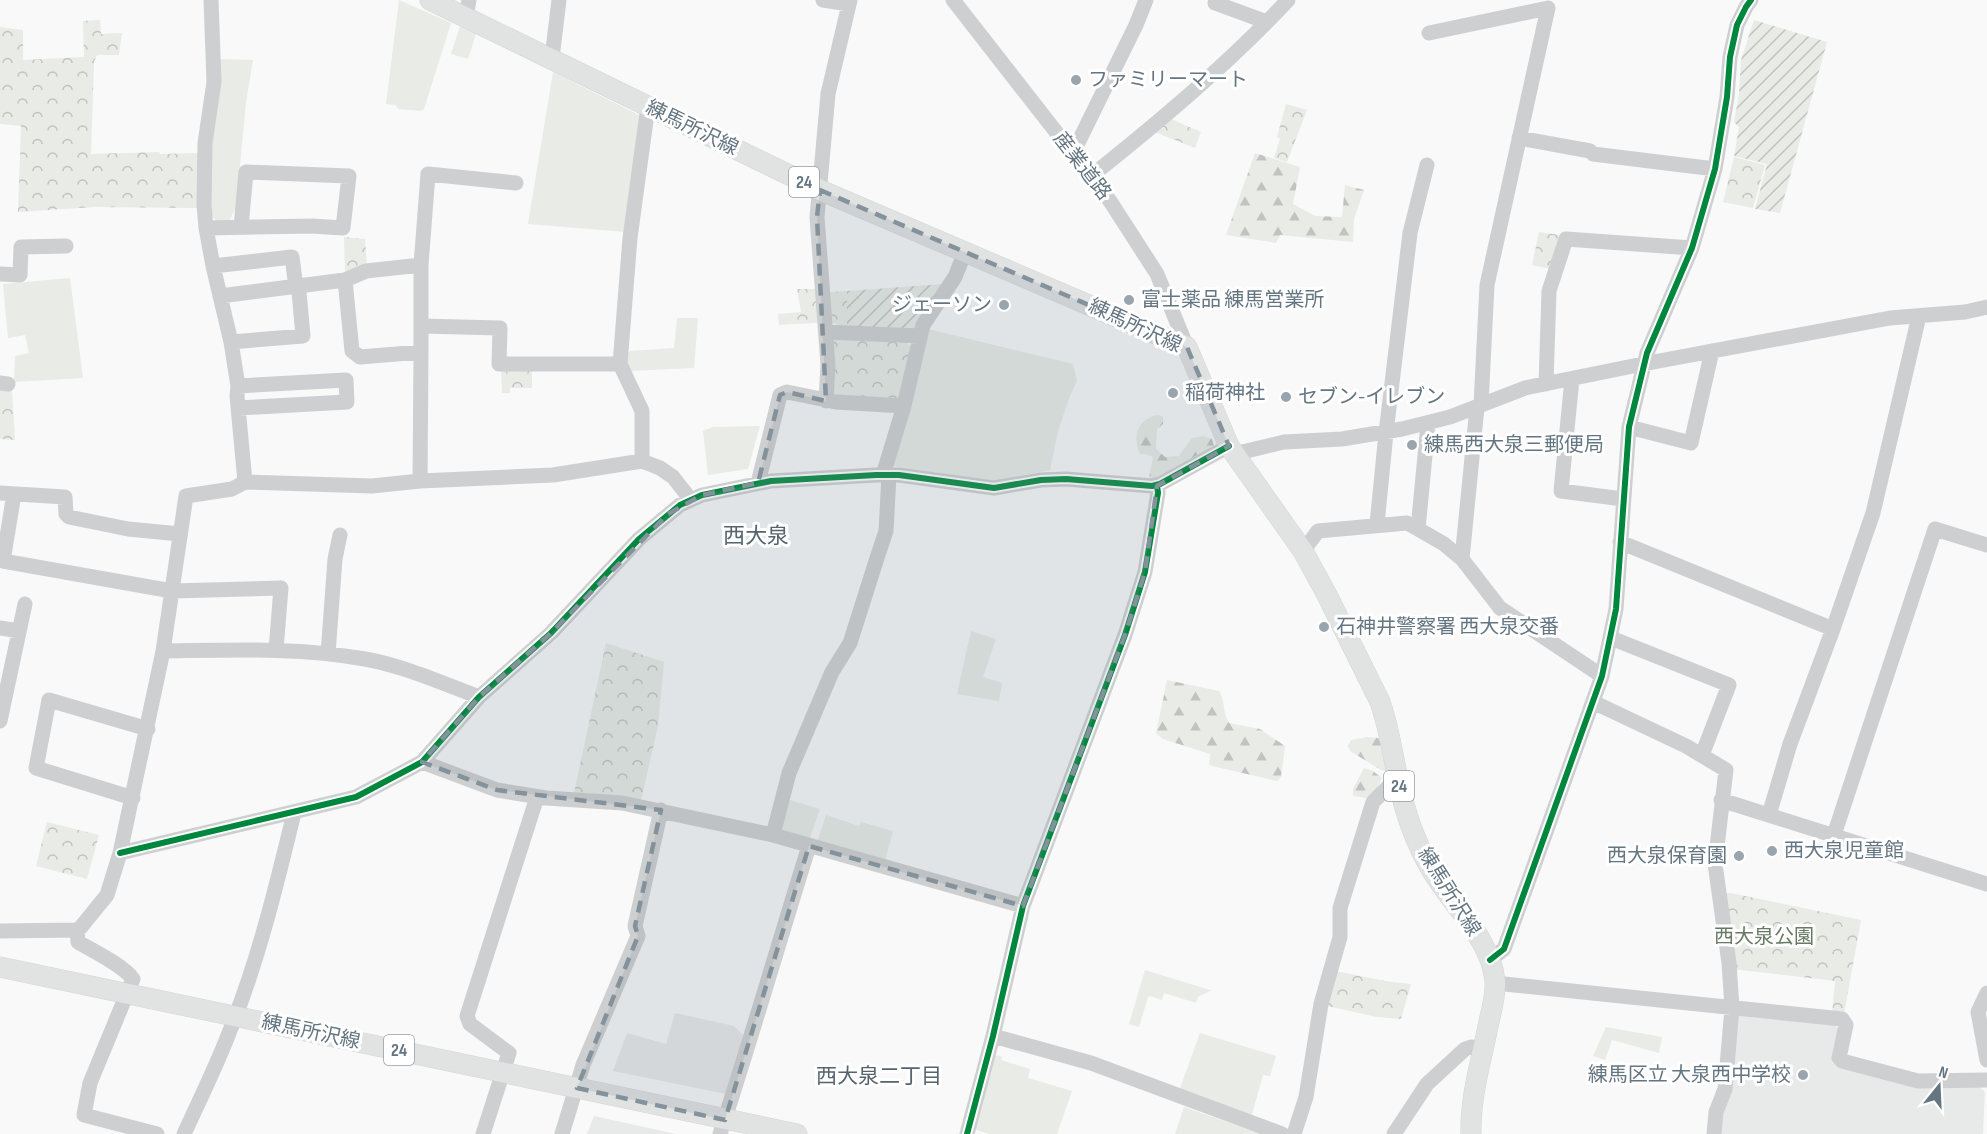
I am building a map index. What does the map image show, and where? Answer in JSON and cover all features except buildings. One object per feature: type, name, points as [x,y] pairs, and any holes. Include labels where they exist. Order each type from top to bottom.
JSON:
[{"type":"main road","name":"練馬所沢線","points":[[430,0],[467,8],[552,58],[820,190],[1187,346],[1232,450],[1303,551],[1380,702],[1387,721],[1409,821],[1422,852],[1481,942],[1490,960],[1495,983],[1472,1107],[1471,1134]]},
{"type":"main road","name":"練馬所沢線","points":[[0,967],[577,1088],[723,1127],[797,1134]]},
{"type":"street","points":[[211,0],[214,82],[205,143],[204,201],[206,228],[231,342],[238,386],[245,482]]},
{"type":"street","points":[[552,58],[559,0]]},
{"type":"street","points":[[823,0],[850,2],[828,94],[817,217],[828,365],[826,401]]},
{"type":"street","name":"産業道路","points":[[953,0],[1110,201],[1157,274],[1187,346]]},
{"type":"street","points":[[1072,155],[1127,44],[1146,0]]},
{"type":"street","points":[[1090,177],[1185,99],[1288,0]]},
{"type":"street","points":[[1213,1],[1267,22]]},
{"type":"street","points":[[1490,960],[1504,949],[1602,676],[1617,598],[1629,427],[1643,364],[1692,248],[1715,169],[1727,97],[1730,57],[1737,25],[1747,2]]},
{"type":"street","points":[[1429,33],[1548,8],[1487,285],[1479,406],[1462,559]]},
{"type":"street","points":[[642,461],[642,411],[620,364],[624,293],[648,106]]},
{"type":"street","points":[[1519,138],[1590,151],[1593,154],[1715,169]]},
{"type":"street","points":[[1377,524],[1410,233],[1427,165]]},
{"type":"street","points":[[206,228],[312,226],[343,228],[349,176],[246,172],[242,227]]},
{"type":"street","points":[[420,481],[421,265],[428,174],[516,183]]},
{"type":"street","points":[[1546,384],[1549,291],[1566,239],[1692,248]]},
{"type":"street","points":[[0,274],[20,275],[21,247],[66,246]]},
{"type":"street","points":[[773,835],[789,773],[832,672],[850,643],[886,531],[886,475],[919,336],[923,325],[955,277],[965,252]]},
{"type":"street","points":[[213,266],[292,257],[298,286],[303,336],[231,342]]},
{"type":"street","points":[[220,296],[345,280],[366,271],[421,265]]},
{"type":"street","points":[[345,280],[352,351],[360,357],[422,352]]},
{"type":"street","points":[[120,853],[294,813],[356,796],[422,762],[479,696],[551,633],[639,539],[668,514],[691,500],[713,492],[758,483],[886,475],[994,488],[1041,480],[1066,479],[1157,485],[1232,450],[1284,442],[1342,439],[1386,433],[1428,424],[1525,388],[1890,318],[1965,312],[1987,307]]},
{"type":"street","points":[[1769,815],[1790,744],[1873,513],[1919,316]]},
{"type":"street","points":[[421,326],[500,328],[499,364],[620,364]]},
{"type":"street","points":[[826,332],[919,336]]},
{"type":"street","points":[[1629,427],[1691,443],[1712,351]]},
{"type":"street","points":[[1572,379],[1561,491],[1623,499]]},
{"type":"street","points":[[238,386],[346,380],[347,402],[238,408]]},
{"type":"street","points":[[758,483],[780,395],[787,392],[826,401],[904,406]]},
{"type":"street","points":[[1418,529],[1428,424]]},
{"type":"street","points":[[157,1134],[84,1115],[90,1083],[133,981],[132,975],[78,942],[77,930],[107,895],[120,853],[164,651],[186,496],[232,489],[245,482],[372,486],[420,481],[553,475],[642,461],[660,468],[672,477],[691,500]]},
{"type":"street","points":[[967,1134],[993,1036],[1023,906],[1125,635],[1145,572],[1158,493],[1157,485]]},
{"type":"street","points":[[180,534],[128,529],[69,518],[66,514],[65,497],[7,494],[3,561],[172,591],[281,588],[276,650]]},
{"type":"street","points":[[1303,551],[1318,531],[1407,523],[1444,544],[1462,559],[1500,608],[1602,676]]},
{"type":"street","points":[[1834,835],[1935,528],[1987,545]]},
{"type":"street","points":[[327,654],[335,560],[340,535]]},
{"type":"street","points":[[1620,542],[1833,629]]},
{"type":"street","points":[[0,721],[25,604]]},
{"type":"street","points":[[0,628],[19,631]]},
{"type":"street","points":[[1611,638],[1729,685],[1701,755]]},
{"type":"street","points":[[164,651],[276,650],[368,659],[479,696]]},
{"type":"street","points":[[133,798],[36,768],[49,700],[148,729]]},
{"type":"street","points":[[1593,702],[1701,755],[1726,770],[1715,864],[1729,963],[1732,1008],[1725,1089],[1716,1112],[1714,1134]]},
{"type":"street","points":[[422,762],[497,790],[537,797],[622,803],[773,835],[1023,906]]},
{"type":"street","points":[[1294,1134],[1306,1097],[1321,1004],[1340,937],[1340,908],[1373,802],[1398,778]]},
{"type":"street","points":[[483,1134],[509,1054],[470,1024],[467,1016],[537,797]]},
{"type":"street","points":[[1721,800],[1987,884]]},
{"type":"street","points":[[562,1134],[583,1065],[638,936],[635,926],[661,810]]},
{"type":"street","points":[[184,1134],[236,1016],[265,927],[294,813]]},
{"type":"street","points":[[723,1127],[809,846]]},
{"type":"street","points":[[0,931],[77,930]]},
{"type":"street","points":[[1495,983],[1842,1019],[1846,1025],[1839,1058],[1842,1061],[1918,1081],[1987,1080]]},
{"type":"street","points":[[1987,993],[1978,1012],[1987,1060]]},
{"type":"street","points":[[993,1036],[1091,1063],[1282,1134]]},
{"type":"street","points":[[1394,1134],[1427,1084],[1465,1049],[1484,1048]]},
{"type":"highlighted area","points":[[820,190],[1187,347],[1229,446],[1157,486],[1145,572],[1125,635],[1023,906],[809,846],[725,1120],[577,1088],[638,936],[635,926],[661,810],[497,790],[422,762],[479,697],[551,633],[668,514],[702,495],[758,483],[780,395],[787,392],[826,401],[817,217]]},
{"type":"shaded area","points":[[675,1013],[734,1026],[743,1035],[734,1073],[726,1094],[613,1071],[627,1033],[666,1044]]},
{"type":"shaded area","name":"練馬区立 大泉西中学校","points":[[1738,1014],[1835,1024],[1839,1030],[1832,1063],[1918,1087],[1979,1087],[1985,1092],[1983,1134],[1720,1134]]},
{"type":"shaded area","points":[[594,1116],[676,1134],[587,1134]]},
{"type":"green space","points":[[399,0],[451,23],[424,109],[421,111],[399,109],[395,105],[386,104]]},
{"type":"green space","points":[[100,20],[101,34],[122,33],[119,55],[97,55],[94,62],[91,154],[200,153],[198,208],[94,207],[18,212],[21,126],[0,124],[0,27],[23,30],[23,60],[84,57],[83,21]]},
{"type":"green space","points":[[1754,20],[1827,42],[1780,213],[1755,209],[1767,164],[1734,156],[1739,127],[1734,122],[1739,94],[1741,60]]},
{"type":"green space","points":[[460,26],[476,34],[468,59],[451,54]]},
{"type":"green space","points":[[219,59],[253,60],[246,102],[236,208],[229,221],[216,221],[209,212],[211,139]]},
{"type":"green space","points":[[553,72],[641,116],[626,232],[528,224]]},
{"type":"green space","points":[[1286,104],[1307,110],[1287,162],[1274,158]]},
{"type":"green space","points":[[1171,119],[1201,132],[1195,148],[1155,132]]},
{"type":"green space","points":[[1255,153],[1300,167],[1293,204],[1315,216],[1342,217],[1345,185],[1364,190],[1354,219],[1353,242],[1280,235],[1276,243],[1226,235]]},
{"type":"green space","points":[[1734,157],[1765,165],[1753,208],[1723,202]]},
{"type":"green space","points":[[1539,232],[1560,235],[1550,269],[1532,265]]},
{"type":"green space","points":[[344,237],[365,239],[367,267],[345,272]]},
{"type":"green space","points":[[70,278],[83,378],[14,382],[15,356],[29,353],[25,335],[8,338],[3,284]]},
{"type":"green space","points":[[943,284],[917,327],[912,330],[847,329],[847,291]]},
{"type":"green space","points":[[797,289],[816,289],[817,293],[847,291],[847,329],[831,322],[779,325],[778,314],[801,312]]},
{"type":"green space","points":[[677,318],[698,318],[694,368],[629,371],[626,355],[630,351],[674,348]]},
{"type":"green space","points":[[928,329],[1073,364],[1077,381],[1058,431],[1050,470],[994,481],[891,466]]},
{"type":"green space","points":[[836,338],[907,343],[913,348],[902,396],[897,400],[837,397],[832,393],[832,343]]},
{"type":"green space","points":[[501,369],[532,370],[532,388],[510,388],[510,393],[502,393]]},
{"type":"green space","points":[[0,390],[12,390],[15,440],[0,439]]},
{"type":"green space","points":[[1158,415],[1163,417],[1163,424],[1157,429],[1156,449],[1165,457],[1179,456],[1192,438],[1203,436],[1212,439],[1214,446],[1154,479],[1149,478],[1153,457],[1140,454],[1136,441],[1138,430],[1145,420]]},
{"type":"green space","points":[[760,426],[748,469],[708,475],[703,431],[713,427]]},
{"type":"green space","points":[[971,631],[996,639],[983,677],[1002,683],[999,701],[957,694]]},
{"type":"green space","points":[[606,643],[664,662],[658,726],[641,801],[574,793]]},
{"type":"green space","points":[[1167,680],[1219,691],[1229,723],[1260,729],[1285,746],[1281,777],[1277,781],[1209,765],[1210,754],[1163,739],[1156,733]]},
{"type":"green space","points":[[1368,737],[1380,738],[1383,744],[1386,771],[1350,751],[1348,746],[1351,740]]},
{"type":"green space","points":[[1364,768],[1382,778],[1372,799],[1353,796],[1353,789]]},
{"type":"green space","points":[[790,800],[820,809],[809,840],[781,830]]},
{"type":"green space","points":[[826,815],[859,826],[861,822],[893,831],[885,861],[817,842]]},
{"type":"green space","points":[[47,822],[99,835],[87,879],[36,866]]},
{"type":"green space","name":"西大泉公園","points":[[1720,893],[1731,893],[1861,920],[1844,1014],[1832,1014],[1835,981],[1732,969]]},
{"type":"green space","points":[[1145,970],[1212,990],[1198,997],[1196,1003],[1164,993],[1162,1000],[1148,997],[1139,1027],[1129,1024]]},
{"type":"green space","points":[[1336,971],[1411,984],[1401,1019],[1377,1017],[1327,1006]]},
{"type":"green space","points":[[1606,1027],[1662,1037],[1659,1053],[1612,1040],[1605,1060],[1593,1056]]},
{"type":"green space","points":[[1200,1033],[1276,1056],[1270,1076],[1263,1075],[1251,1118],[1179,1091]]},
{"type":"green space","points":[[993,1054],[1002,1057],[1001,1060],[1030,1069],[1028,1078],[1072,1091],[1057,1134],[989,1134],[974,1129]]},
{"type":"green space","points":[[1184,1107],[1261,1134],[1175,1134]]},
{"type":"cycle path","points":[[1490,960],[1504,949],[1602,676],[1616,609],[1629,427],[1647,353],[1692,248],[1715,169],[1727,97],[1730,57],[1737,25],[1751,0]]},
{"type":"cycle path","points":[[120,853],[356,797],[422,762],[479,697],[551,633],[639,539],[680,505],[702,495],[771,481],[876,475],[899,475],[994,488],[1041,480],[1066,479],[1152,486],[1160,484],[1229,446]]},
{"type":"cycle path","points":[[967,1134],[993,1036],[1023,906],[1125,635],[1145,572],[1158,493],[1157,485]]},
{"type":"place","name":"ファミリーマート","points":[[1076,80]]},
{"type":"place","name":"富士薬品 練馬営業所","points":[[1129,300]]},
{"type":"place","name":"ジェーソン","points":[[1004,305]]},
{"type":"place","name":"稲荷神社","points":[[1173,393]]},
{"type":"place","name":"セブン-イレブン","points":[[1286,397]]},
{"type":"place","name":"練馬西大泉三郵便局","points":[[1412,445]]},
{"type":"place","name":"石神井警察署 西大泉交番","points":[[1324,627]]},
{"type":"place","name":"西大泉児童館","points":[[1772,851]]},
{"type":"place","name":"西大泉保育園","points":[[1739,856]]},
{"type":"place","name":"練馬区立 大泉西中学校","points":[[1803,1075]]},
{"type":"district","name":"西大泉","points":[[756,536]]},
{"type":"district","name":"西大泉二丁目","points":[[879,1076]]}]
